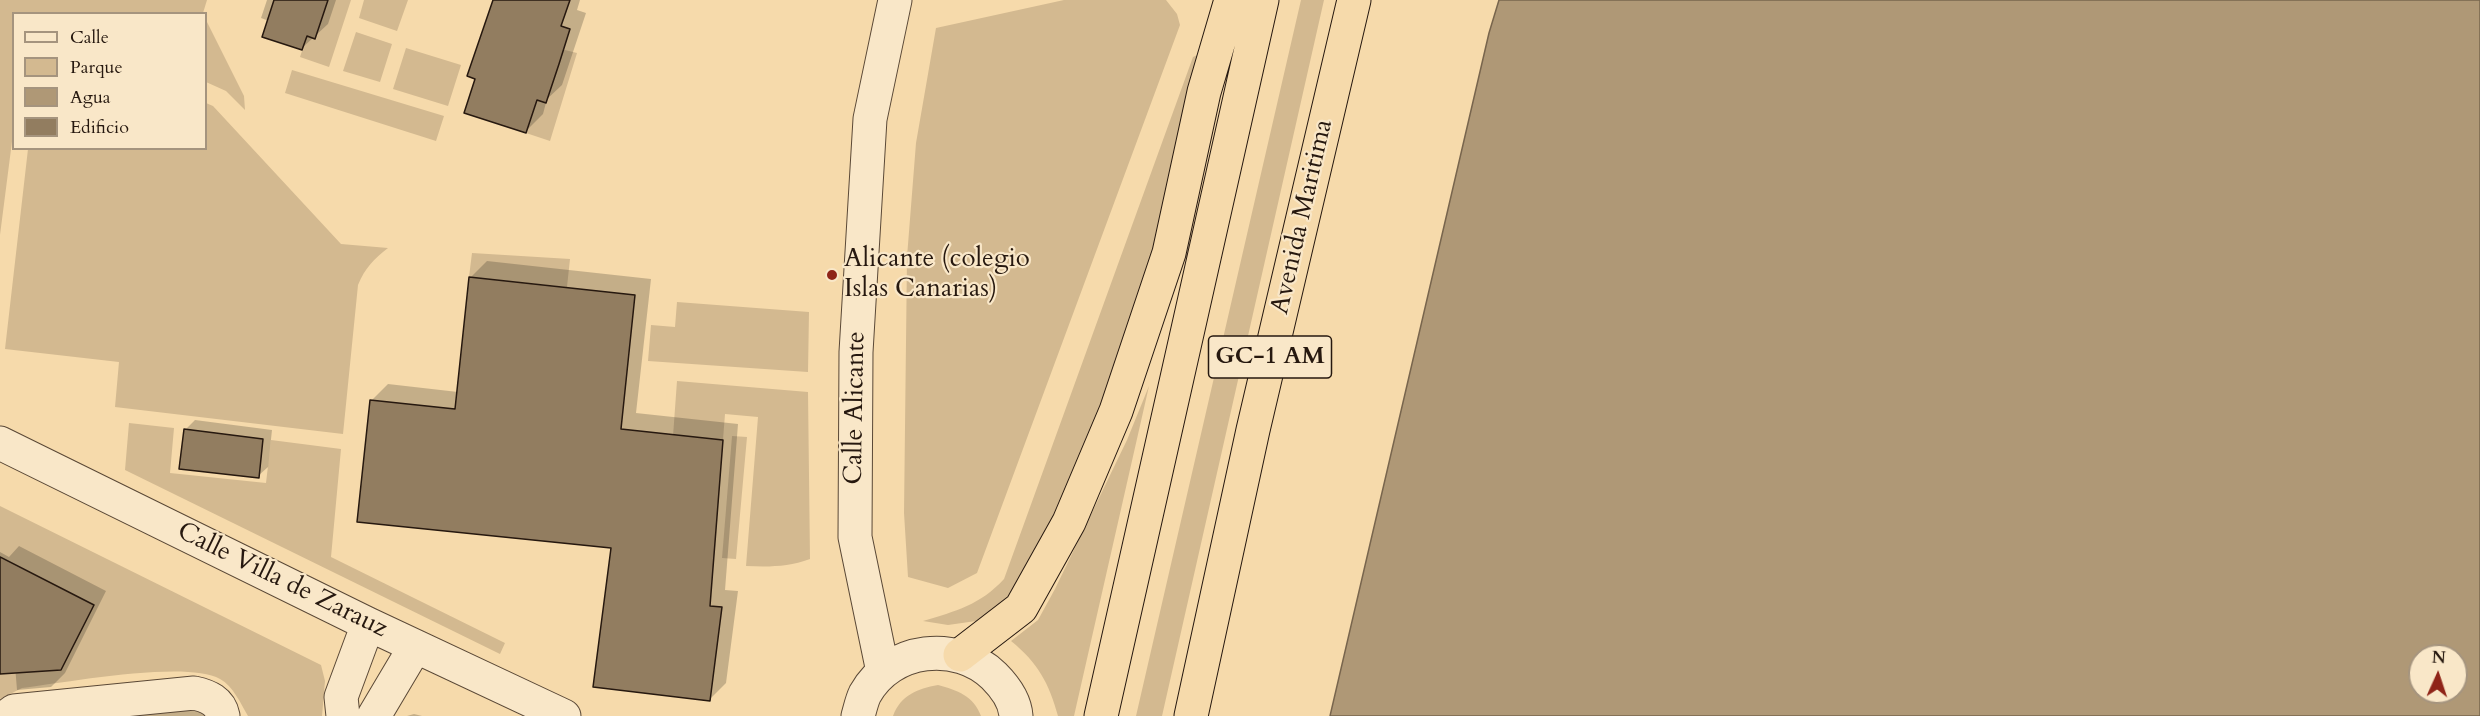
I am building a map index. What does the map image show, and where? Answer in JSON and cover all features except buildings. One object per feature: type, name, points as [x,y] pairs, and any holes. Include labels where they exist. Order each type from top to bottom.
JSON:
[{"type":"highway","points":[[960,655],[1021,608],[1069,522],[1116,411],[1169,253],[1204,92],[1231,0]]},
{"type":"highway","name":"GC-1 AM","points":[[1101,716],[1262,0]]},
{"type":"highway","name":"Avenida Maritima","points":[[1191,716],[1253,430],[1354,0]]},
{"type":"street","name":"Calle Alicante","points":[[883,672],[855,537],[856,352],[870,119],[895,0]]},
{"type":"street","name":"Calle Villa de Zarauz","points":[[0,443],[368,624],[564,716]]},
{"type":"street","points":[[343,716],[341,697],[368,624]]},
{"type":"street","points":[[374,716],[416,647]]},
{"type":"street","points":[[858,716],[866,694],[883,672],[906,658],[933,652],[960,655],[984,667],[1004,686],[1016,710],[1016,716]]},
{"type":"street","points":[[7,716],[14,711],[194,693],[209,696],[222,708],[223,716]]},
{"type":"green space","points":[[0,0],[207,0],[203,12],[12,12],[12,142],[0,235]]},
{"type":"green space","points":[[328,0],[351,0],[329,67],[300,57],[307,36],[315,39]]},
{"type":"green space","points":[[364,0],[408,0],[397,31],[359,18]]},
{"type":"green space","points":[[1064,0],[1166,0],[1177,14],[1180,25],[977,573],[948,588],[908,577],[904,513],[907,257],[916,143],[936,28]]},
{"type":"green space","points":[[1301,0],[1324,0],[1162,716],[1136,716]]},
{"type":"green space","points":[[207,22],[244,96],[245,110],[226,91],[207,82]]},
{"type":"green space","points":[[356,32],[392,44],[380,82],[343,71]]},
{"type":"green space","points":[[406,48],[461,65],[448,106],[393,89]]},
{"type":"green space","points":[[557,48],[577,53],[550,141],[526,133],[537,100],[546,103]]},
{"type":"green space","points":[[1202,53],[1159,245],[1107,398],[1050,528],[1002,607],[976,621],[948,625],[923,621],[977,601],[1004,579],[1193,57]]},
{"type":"green space","points":[[292,70],[444,116],[436,141],[285,93]]},
{"type":"green space","points":[[207,103],[213,106],[341,244],[388,248],[370,264],[358,285],[343,434],[115,407],[119,362],[5,349],[28,150],[207,150]]},
{"type":"green space","points":[[472,253],[570,259],[567,287],[469,277]]},
{"type":"green space","points":[[677,302],[809,312],[808,372],[648,361],[651,325],[675,327]]},
{"type":"green space","points":[[677,381],[808,392],[810,559],[778,566],[746,566],[758,417],[725,414],[723,440],[673,436]]},
{"type":"green space","points":[[1149,386],[1074,716],[1058,716],[1051,693],[1041,674],[1028,657],[1011,641],[1038,620],[1055,589],[1127,440]]},
{"type":"green space","points":[[129,423],[174,428],[170,473],[266,483],[271,440],[341,449],[331,557],[505,643],[500,654],[125,470]]},
{"type":"green space","points":[[732,436],[747,437],[736,559],[722,558]]},
{"type":"green space","points":[[0,506],[321,665],[325,681],[322,716],[248,716],[225,682],[203,674],[181,672],[124,674],[22,688],[0,699]]},
{"type":"green space","points":[[938,685],[964,695],[974,703],[981,716],[893,716],[905,698]]},
{"type":"water","points":[[1499,0],[2480,0],[2480,716],[1330,716],[1489,33]]},
{"type":"place","name":"Alicante (colegio Islas Canarias)","points":[[832,275]]}]
